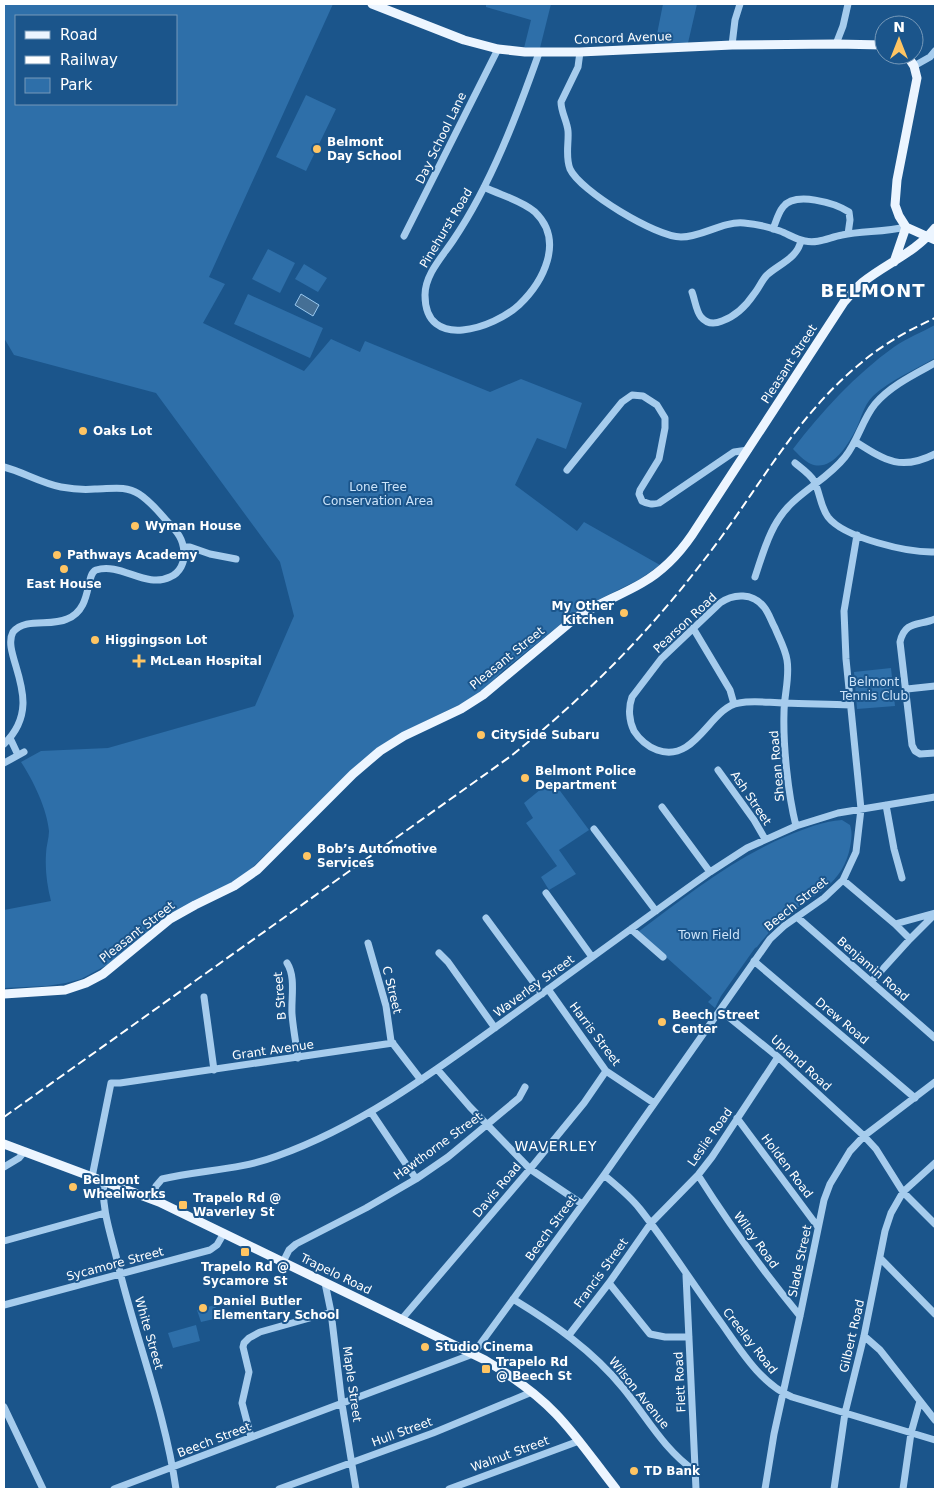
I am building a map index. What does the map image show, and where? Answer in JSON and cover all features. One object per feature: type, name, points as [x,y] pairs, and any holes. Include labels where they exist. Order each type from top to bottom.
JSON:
[{"type":"main road","name":"Concord Avenue","points":[[372,4],[464,40],[498,49],[539,53],[732,45],[874,45]]},
{"type":"main road","points":[[914,66],[917,74],[916,84],[894,198],[897,213],[906,227],[932,239]]},
{"type":"main road","points":[[894,262],[906,227]]},
{"type":"main road","name":"Pleasant Street","points":[[4,994],[65,990],[92,980],[116,964],[170,919],[246,879],[268,860],[353,774],[380,751],[410,732],[460,709],[483,695],[574,619],[642,583],[664,568],[678,554],[692,535],[844,302],[862,283],[932,239],[935,228]]},
{"type":"main road","name":"Trapelo Road","points":[[4,1144],[152,1199],[473,1354],[504,1372],[532,1392],[554,1412],[616,1489]]},
{"type":"street","points":[[732,45],[735,20],[740,4]]},
{"type":"street","points":[[836,44],[843,26],[848,4]]},
{"type":"street","name":"Day School Lane","points":[[404,236],[498,49]]},
{"type":"street","points":[[914,66],[930,57],[935,51]]},
{"type":"street","points":[[580,52],[578,67],[561,102],[568,130],[567,151],[569,166],[573,174],[598,196],[626,215],[667,234],[680,237],[693,236],[725,225],[742,223],[773,229],[801,240],[816,242],[848,234],[906,227]]},
{"type":"street","name":"Pinehurst Road","points":[[484,187],[534,211],[546,228],[550,240],[550,255],[540,280],[529,296],[516,308],[494,321],[475,328],[448,330],[438,325],[430,316],[425,293],[427,283],[484,187],[515,116],[539,53]]},
{"type":"street","points":[[773,229],[780,211],[786,204],[803,200],[814,200],[849,212],[848,234]]},
{"type":"street","points":[[692,292],[702,318],[715,324],[725,320],[737,314],[767,275],[790,259],[798,249],[801,240]]},
{"type":"street","points":[[755,576],[768,537],[784,511],[792,502],[834,470],[856,442],[875,404],[888,393],[935,363]]},
{"type":"street","points":[[567,470],[622,402],[632,396],[643,396],[657,405],[665,418],[660,459],[642,486],[639,494],[642,501],[646,503],[652,505],[658,503],[734,452],[748,450]]},
{"type":"street","points":[[856,442],[877,456],[896,463],[916,462],[935,454]]},
{"type":"street","points":[[794,463],[809,475],[815,484],[828,516],[839,526],[858,535],[914,552],[935,552]]},
{"type":"street","points":[[4,466],[48,484],[81,489],[125,488],[143,496],[176,530],[182,539],[184,547],[181,567],[170,577],[154,580],[116,570],[95,570],[90,576],[85,601],[73,616],[60,622],[24,625],[12,632],[8,641],[8,651],[19,684],[21,705],[17,727],[4,744]]},
{"type":"street","name":"Beech Street","points":[[114,1489],[473,1354],[604,1175],[770,939],[784,926],[824,898],[843,880],[856,852],[861,809],[846,659],[844,606],[858,535]]},
{"type":"street","points":[[184,547],[236,559]]},
{"type":"street","name":"Pearson Road","points":[[734,704],[688,746],[676,751],[666,752],[654,749],[637,735],[632,727],[630,718],[632,697],[661,658],[720,603],[732,597],[740,596],[757,601],[765,608]]},
{"type":"street","name":"Shean Road","points":[[765,608],[784,650],[788,672],[784,713],[787,765],[792,811],[796,826]]},
{"type":"street","points":[[935,619],[913,624],[902,634],[900,642],[907,689],[912,745],[915,751],[920,754],[935,753]]},
{"type":"street","points":[[693,628],[730,690],[734,704],[756,702],[850,705]]},
{"type":"street","points":[[907,689],[935,686]]},
{"type":"street","points":[[4,763],[21,753],[10,738]]},
{"type":"street","name":"Ash Street","points":[[718,770],[754,820],[765,839]]},
{"type":"street","name":"Waverley Street","points":[[152,1199],[156,1186],[162,1179],[236,1168],[275,1157],[329,1134],[371,1112],[421,1080],[495,1028],[710,872],[738,853],[765,839],[796,826],[838,813],[935,797]]},
{"type":"street","points":[[886,806],[894,849],[902,878]]},
{"type":"street","points":[[662,807],[710,872]]},
{"type":"street","points":[[594,829],[656,911]]},
{"type":"street","points":[[843,880],[910,939]]},
{"type":"street","points":[[546,893],[592,957]]},
{"type":"street","points":[[895,924],[935,913]]},
{"type":"street","points":[[871,982],[935,913]]},
{"type":"street","name":"Benjamin Road","points":[[797,917],[935,1038]]},
{"type":"street","name":"Harris Street","points":[[486,918],[606,1071],[654,1103]]},
{"type":"street","points":[[632,929],[663,957]]},
{"type":"street","name":"C Street","points":[[368,943],[384,998],[393,1043]]},
{"type":"street","points":[[439,953],[448,962],[495,1028]]},
{"type":"street","name":"Drew Road","points":[[754,961],[915,1098]]},
{"type":"street","name":"B Street","points":[[287,963],[292,978],[292,1014],[298,1058]]},
{"type":"street","points":[[204,997],[214,1070]]},
{"type":"street","name":"Upland Road","points":[[720,1010],[778,1057],[864,1136],[876,1149],[903,1192],[935,1224]]},
{"type":"street","points":[[393,1043],[421,1080]]},
{"type":"street","name":"Grant Avenue","points":[[92,1177],[111,1083],[214,1070],[393,1043]]},
{"type":"street","name":"Leslie Road","points":[[650,1223],[698,1175],[723,1141],[778,1057]]},
{"type":"street","points":[[437,1069],[530,1169],[582,1204]]},
{"type":"street","name":"Davis Road","points":[[401,1320],[530,1169],[584,1103],[606,1071]]},
{"type":"street","name":"Slade Street","points":[[765,1489],[774,1434],[818,1227],[830,1184],[850,1151],[864,1136],[935,1082]]},
{"type":"street","name":"Hawthorne Street","points":[[283,1262],[289,1250],[296,1244],[373,1204],[416,1179],[448,1157],[519,1098],[525,1087]]},
{"type":"street","points":[[371,1112],[416,1179]]},
{"type":"street","name":"Holden Road","points":[[737,1118],[818,1227]]},
{"type":"street","points":[[4,1167],[19,1158],[24,1152]]},
{"type":"street","name":"Gilbert Road","points":[[834,1489],[845,1413],[864,1336],[885,1231],[891,1213],[903,1192],[935,1164]]},
{"type":"street","name":"Creeley Road","points":[[604,1175],[628,1195],[759,1373],[783,1393],[935,1440]]},
{"type":"street","name":"Wiley Road","points":[[698,1175],[770,1279],[800,1316]]},
{"type":"street","name":"White Street","points":[[104,1182],[102,1199],[120,1274],[153,1389],[173,1468],[176,1489]]},
{"type":"street","points":[[4,1241],[106,1213]]},
{"type":"street","name":"Francis Street","points":[[569,1335],[609,1283],[650,1223]]},
{"type":"street","name":"Sycamore Street","points":[[4,1306],[213,1249],[224,1233]]},
{"type":"street","points":[[880,1258],[935,1314]]},
{"type":"street","name":"Flett Road","points":[[686,1274],[696,1489]]},
{"type":"street","name":"Maple Street","points":[[325,1283],[331,1312],[342,1404],[356,1489]]},
{"type":"street","points":[[609,1283],[650,1334],[665,1337],[689,1336]]},
{"type":"street","name":"Wilson Avenue","points":[[513,1299],[569,1335],[597,1359],[623,1387],[672,1453],[695,1471]]},
{"type":"street","points":[[251,1437],[242,1403],[249,1372],[244,1347],[246,1340],[260,1332],[331,1312]]},
{"type":"street","points":[[864,1336],[880,1350],[935,1420]]},
{"type":"street","name":"Hull Street","points":[[279,1489],[433,1433],[532,1392]]},
{"type":"street","points":[[903,1489],[911,1433],[920,1401]]},
{"type":"street","points":[[4,1407],[43,1489]]},
{"type":"street","name":"Walnut Street","points":[[448,1489],[579,1442]]},
{"type":"green space","name":"Lone Tree Conservation Area","points":[[4,4],[333,4],[209,277],[225,284],[203,323],[304,371],[331,339],[360,352],[365,341],[490,392],[521,379],[582,403],[566,449],[537,438],[515,485],[577,531],[584,522],[660,565],[640,579],[571,616],[469,700],[409,729],[377,748],[350,771],[249,871],[226,886],[174,912],[107,965],[81,979],[66,983],[4,988],[4,910],[51,901],[46,866],[49,834],[48,822],[39,795],[21,762],[41,751],[108,748],[255,706],[294,616],[280,562],[156,393],[14,355],[4,338]]},
{"type":"green space","points":[[486,4],[551,4],[540,48],[524,48],[531,20],[486,7]]},
{"type":"green space","points":[[663,4],[697,4],[688,43],[655,44]]},
{"type":"green space","points":[[306,95],[336,109],[306,171],[276,157]]},
{"type":"green space","points":[[268,249],[295,263],[280,293],[252,279]]},
{"type":"green space","points":[[304,264],[327,278],[318,292],[295,279]]},
{"type":"green space","points":[[248,294],[323,328],[310,358],[234,324]]},
{"type":"green space","points":[[935,325],[935,358],[895,380],[873,396],[866,405],[851,439],[837,457],[825,465],[818,466],[806,461],[793,449],[827,407],[866,369],[899,344]]},
{"type":"green space","name":"Belmont Tennis Club","points":[[891,668],[895,706],[857,709],[854,672]]},
{"type":"green space","points":[[552,780],[589,830],[559,850],[576,874],[549,890],[541,877],[557,866],[526,823],[533,818],[524,803]]},
{"type":"green space","name":"Town Field","points":[[842,820],[850,825],[851,838],[849,852],[838,875],[822,891],[793,911],[772,929],[755,948],[721,996],[715,1008],[708,1002],[712,998],[638,932],[728,867],[767,845],[807,828]]},
{"type":"green space","points":[[215,1305],[218,1318],[201,1322],[197,1310]]},
{"type":"green space","points":[[196,1325],[200,1341],[173,1348],[168,1333]]},
{"type":"shaded area","points":[[301,294],[319,305],[313,316],[295,305]]},
{"type":"railway","points":[[4,1117],[511,756],[565,711],[637,640],[682,588],[723,535],[796,431],[837,384],[878,350],[935,318]]},
{"type":"place","name":"Belmont Day School","points":[[317,149]]},
{"type":"place","name":"Oaks Lot","points":[[83,431]]},
{"type":"place","name":"Wyman House","points":[[135,526]]},
{"type":"place","name":"Pathways Academy","points":[[57,555]]},
{"type":"place","name":"East House","points":[[64,569]]},
{"type":"place","name":"My Other Kitchen","points":[[624,613]]},
{"type":"place","name":"Higgingson Lot","points":[[95,640]]},
{"type":"place","name":"McLean Hospital","points":[[139,661]]},
{"type":"place","name":"CitySide Subaru","points":[[481,735]]},
{"type":"place","name":"Belmont Police Department","points":[[525,778]]},
{"type":"place","name":"Bob’s Automotive Services","points":[[307,856]]},
{"type":"place","name":"Beech Street Center","points":[[662,1022]]},
{"type":"place","name":"Belmont Wheelworks","points":[[73,1187]]},
{"type":"place","name":"Trapelo Rd @ Waverley St","points":[[183,1205]]},
{"type":"place","name":"Trapelo Rd @ Sycamore St","points":[[245,1252]]},
{"type":"place","name":"Daniel Butler Elementary School","points":[[203,1308]]},
{"type":"place","name":"Studio Cinema","points":[[425,1347]]},
{"type":"place","name":"Trapelo Rd @ Beech St","points":[[486,1369]]},
{"type":"place","name":"TD Bank","points":[[634,1471]]},
{"type":"district","name":"BELMONT","points":[[873,291]]},
{"type":"district","name":"WAVERLEY","points":[[556,1146]]}]
